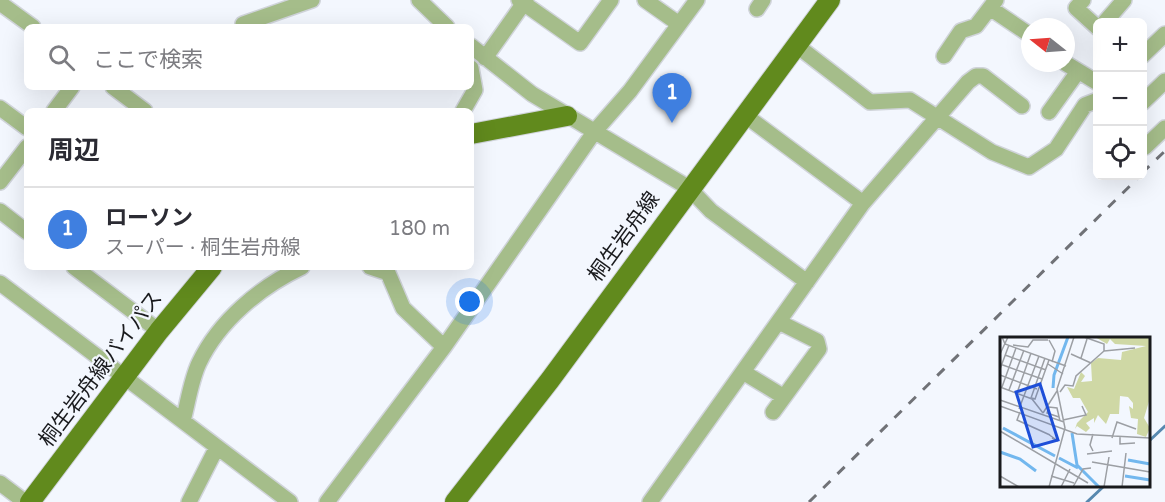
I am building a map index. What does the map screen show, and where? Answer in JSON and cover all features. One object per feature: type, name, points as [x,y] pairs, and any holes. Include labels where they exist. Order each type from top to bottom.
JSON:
[{"type":"main road","name":"桐生岩舟線","points":[[455,502],[550,380],[689,188],[746,116],[830,0]]},
{"type":"main road","points":[[474,133],[567,116]]},
{"type":"main road","name":"桐生岩舟線バイパス","points":[[33,501],[159,331],[210,270]]},
{"type":"street","points":[[243,24],[312,0]]},
{"type":"street","points":[[419,0],[431,6],[445,24]]},
{"type":"street","points":[[485,58],[523,1],[580,43],[611,0]]},
{"type":"street","points":[[645,0],[679,24]]},
{"type":"street","points":[[327,502],[444,346],[595,131],[630,91],[697,0]]},
{"type":"street","points":[[1083,0],[1076,8],[1093,23]]},
{"type":"street","points":[[1108,18],[1124,0]]},
{"type":"street","points":[[0,3],[29,24]]},
{"type":"street","points":[[944,56],[961,31],[976,26],[993,4],[1021,27]]},
{"type":"street","points":[[1147,52],[1165,34]]},
{"type":"street","points":[[796,45],[870,102],[910,100],[992,152],[1029,167],[1056,149],[1085,105],[1093,103]]},
{"type":"street","points":[[474,49],[513,81],[567,116],[689,188],[711,211],[807,282]]},
{"type":"street","points":[[1049,112],[1077,73],[1093,81]]},
{"type":"street","points":[[650,502],[863,203],[976,76],[983,76],[1022,106]]},
{"type":"street","points":[[1147,99],[1165,81]]},
{"type":"street","points":[[56,108],[70,90]]},
{"type":"street","points":[[117,90],[141,108]]},
{"type":"street","points":[[465,108],[474,90]]},
{"type":"street","points":[[0,108],[24,126]]},
{"type":"street","points":[[746,116],[863,203]]},
{"type":"street","points":[[1147,145],[1165,128]]},
{"type":"street","points":[[0,183],[24,151]]},
{"type":"street","points":[[0,212],[24,230]]},
{"type":"street","points":[[78,270],[159,331]]},
{"type":"street","points":[[183,421],[199,364],[231,316],[258,294],[297,270]]},
{"type":"street","points":[[391,270],[403,308],[444,346]]},
{"type":"street","points":[[0,283],[290,502]]},
{"type":"street","points":[[773,412],[819,349],[817,341],[778,322]]},
{"type":"street","points":[[743,372],[784,397]]},
{"type":"street","points":[[189,502],[217,447]]},
{"type":"street","points":[[0,483],[33,501]]},
{"type":"waterway","points":[[1150,440],[1165,426]]},
{"type":"waterway","points":[[1087,502],[1103,487]]},
{"type":"railway","points":[[1147,168],[1165,151]]},
{"type":"railway","points":[[809,502],[1136,180]]},
{"type":"place","name":"ローソン","points":[[672,123]]}]
